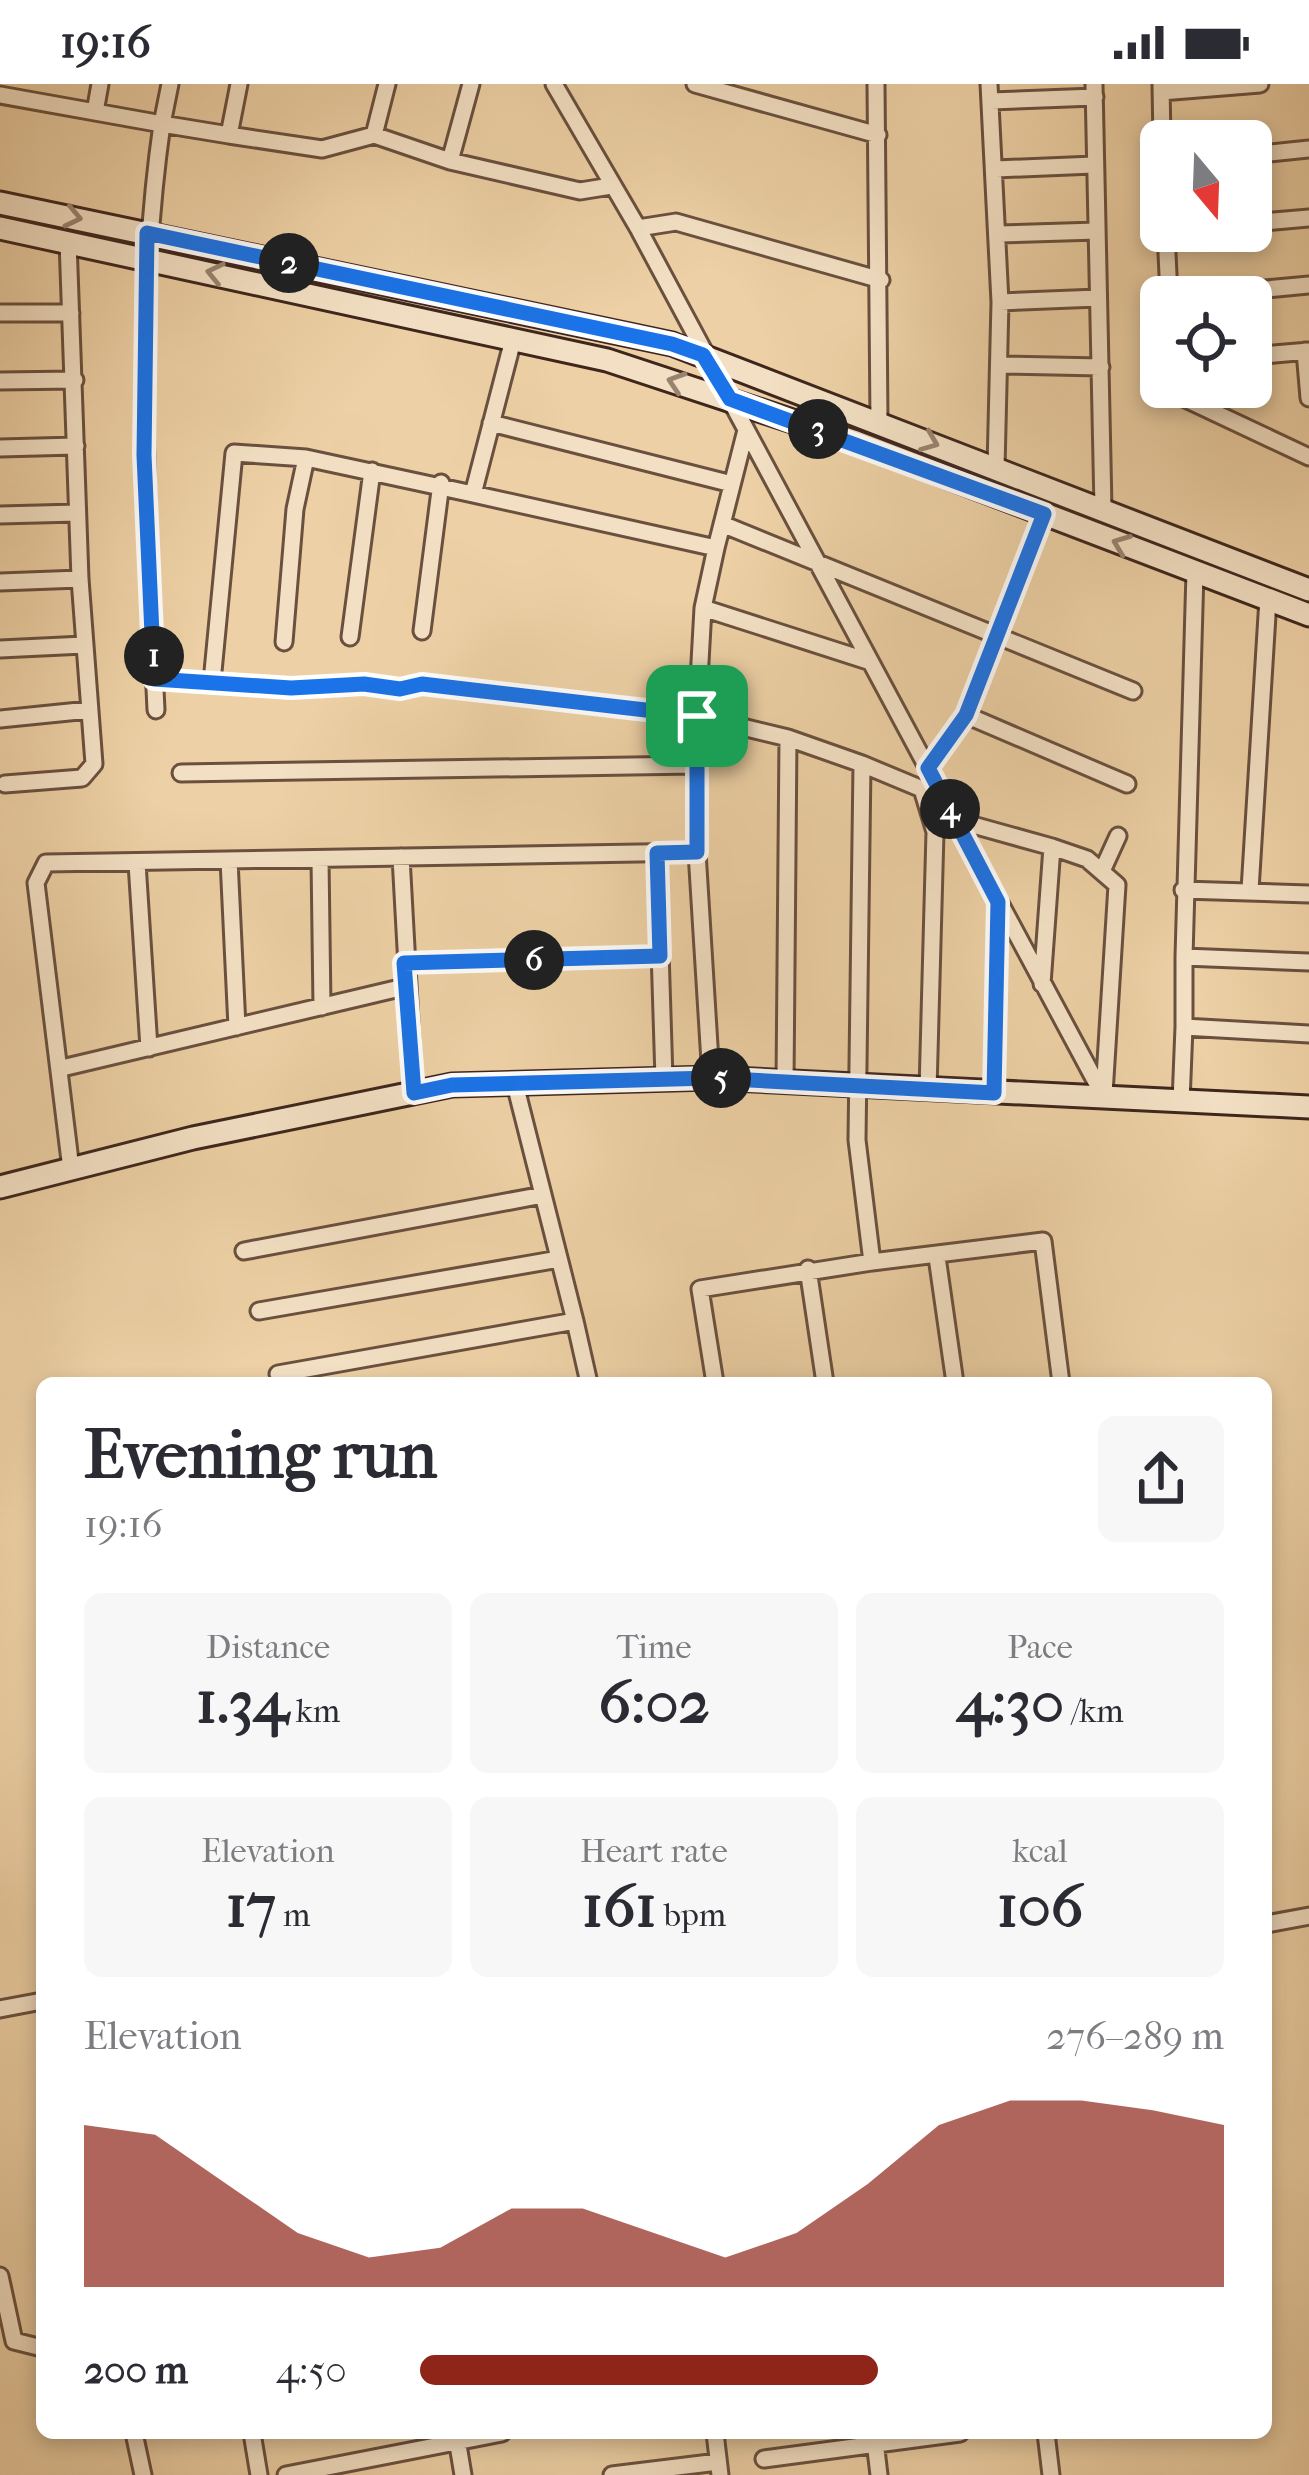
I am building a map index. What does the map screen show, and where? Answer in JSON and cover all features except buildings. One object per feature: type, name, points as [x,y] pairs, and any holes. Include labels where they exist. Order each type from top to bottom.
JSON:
[{"type":"street","points":[[95,112],[100,84]]},
{"type":"street","points":[[156,710],[144,455],[146,257],[170,84]]},
{"type":"street","points":[[229,135],[238,84]]},
{"type":"street","points":[[374,135],[387,84]]},
{"type":"street","points":[[449,161],[471,84]]},
{"type":"street","points":[[554,84],[638,228],[1104,1097]]},
{"type":"street","points":[[695,84],[878,135]]},
{"type":"street","points":[[876,84],[879,421]]},
{"type":"street","points":[[1162,120],[1161,88],[1261,84]]},
{"type":"street","points":[[996,468],[999,234],[990,93],[1095,90],[1103,508]]},
{"type":"street","points":[[0,94],[322,149],[374,135],[449,161],[580,190],[611,186]]},
{"type":"street","points":[[1272,153],[1309,149]]},
{"type":"street","points":[[996,169],[1094,165]]},
{"type":"street","points":[[0,203],[672,344],[1309,590]]},
{"type":"street","points":[[1272,222],[1309,218]]},
{"type":"street","points":[[638,228],[676,222],[880,280]]},
{"type":"street","points":[[0,229],[607,360],[730,399],[1309,615]]},
{"type":"street","points":[[999,234],[1096,231]]},
{"type":"street","points":[[5,784],[82,778],[94,764],[83,645],[68,241]]},
{"type":"street","points":[[1272,288],[1309,285]]},
{"type":"street","points":[[1000,302],[1098,298]]},
{"type":"street","points":[[0,313],[71,313]]},
{"type":"street","points":[[472,494],[513,340]]},
{"type":"street","points":[[1272,354],[1307,351],[1309,398]]},
{"type":"street","points":[[999,365],[1100,367]]},
{"type":"street","points":[[0,380],[76,380]]},
{"type":"street","points":[[1205,408],[1309,457]]},
{"type":"street","points":[[491,423],[732,484]]},
{"type":"street","points":[[711,1078],[694,765],[703,608],[746,430]]},
{"type":"street","points":[[0,448],[76,446]]},
{"type":"street","points":[[212,682],[234,453],[306,458],[441,483],[716,548]]},
{"type":"street","points":[[284,641],[295,509],[306,458]]},
{"type":"street","points":[[350,637],[372,471]]},
{"type":"street","points":[[422,631],[441,483]]},
{"type":"street","points":[[0,515],[77,513]]},
{"type":"street","points":[[928,768],[966,715],[1044,514]]},
{"type":"street","points":[[722,524],[1133,691]]},
{"type":"street","points":[[1180,1102],[1196,572]]},
{"type":"street","points":[[0,582],[80,579]]},
{"type":"street","points":[[1250,890],[1268,599]]},
{"type":"street","points":[[703,608],[868,661]]},
{"type":"street","points":[[0,650],[83,645]]},
{"type":"street","points":[[154,679],[291,688],[364,684],[400,689],[422,684],[697,716],[788,738],[922,789],[935,832],[928,1090]]},
{"type":"street","points":[[0,719],[89,710]]},
{"type":"street","points":[[966,715],[1126,784]]},
{"type":"street","points":[[785,1082],[788,738]]},
{"type":"street","points":[[862,764],[857,1140],[872,1262]]},
{"type":"street","points":[[181,773],[694,765]]},
{"type":"street","points":[[956,820],[1052,847],[1103,869],[1117,885],[1104,1097]]},
{"type":"street","points":[[1103,869],[1118,836]]},
{"type":"street","points":[[1042,986],[1052,847]]},
{"type":"street","points":[[71,1169],[38,872],[46,863],[697,852]]},
{"type":"street","points":[[657,853],[664,1079]]},
{"type":"street","points":[[401,857],[404,987],[414,1093]]},
{"type":"street","points":[[320,859],[322,1007]]},
{"type":"street","points":[[230,860],[237,1027]]},
{"type":"street","points":[[137,862],[149,1048]]},
{"type":"street","points":[[1183,890],[1309,894]]},
{"type":"street","points":[[994,1093],[998,902]]},
{"type":"street","points":[[404,963],[660,956]]},
{"type":"street","points":[[1184,957],[1309,962]]},
{"type":"street","points":[[62,1068],[404,987]]},
{"type":"street","points":[[1184,1027],[1309,1034]]},
{"type":"street","points":[[0,1187],[193,1138],[452,1085],[711,1078],[1309,1107]]},
{"type":"street","points":[[515,1084],[588,1377]]},
{"type":"street","points":[[244,1251],[543,1196]]},
{"type":"street","points":[[715,1377],[700,1289],[808,1269],[1043,1241],[1060,1377]]},
{"type":"street","points":[[937,1257],[954,1377]]},
{"type":"street","points":[[259,1311],[559,1259]]},
{"type":"street","points":[[808,1269],[824,1377]]},
{"type":"street","points":[[278,1375],[575,1321]]},
{"type":"street","points":[[1272,1918],[1309,1916]]},
{"type":"street","points":[[0,2009],[36,2002]]},
{"type":"street","points":[[0,2276],[14,2342],[36,2347]]},
{"type":"street","points":[[135,2439],[143,2475]]},
{"type":"street","points":[[253,2439],[259,2475]]},
{"type":"street","points":[[286,2475],[443,2439]]},
{"type":"street","points":[[457,2439],[463,2475]]},
{"type":"street","points":[[612,2475],[719,2469],[716,2439]]},
{"type":"street","points":[[764,2459],[870,2439]]},
{"type":"street","points":[[875,2439],[879,2475]]},
{"type":"street","points":[[1047,2439],[1052,2475]]},
{"type":"route","points":[[147,233],[672,344],[703,355],[730,399],[1044,514],[966,715],[928,768],[998,902],[994,1093],[711,1078],[452,1085],[414,1093],[404,963],[660,956],[657,853],[697,852],[697,716],[573,703],[546,694],[422,684],[400,689],[364,684],[291,688],[154,679],[144,455],[147,233]]}]
